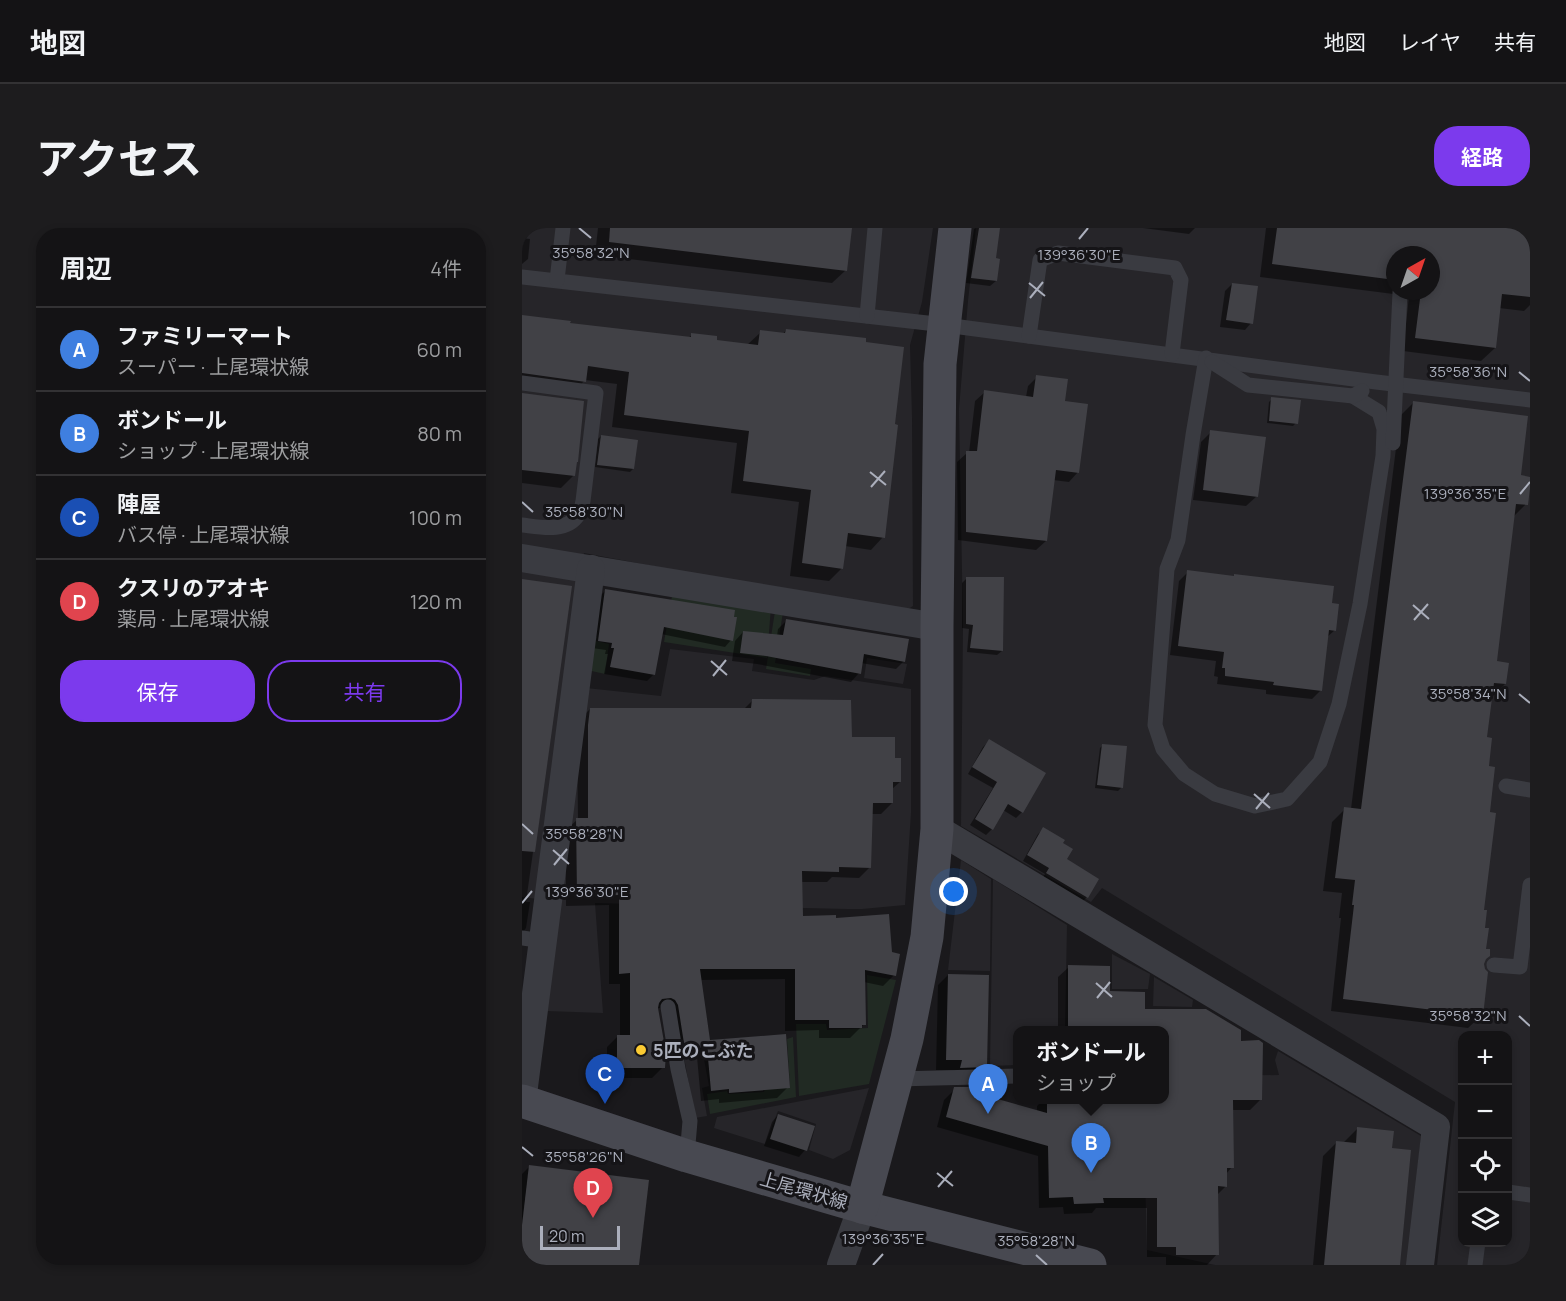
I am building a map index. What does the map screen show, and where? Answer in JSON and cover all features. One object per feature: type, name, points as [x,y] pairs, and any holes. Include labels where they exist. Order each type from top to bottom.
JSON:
[{"type":"street","points":[[841,1265],[862,1207],[907,1039],[927,938],[937,829],[940,364],[955,228]]},
{"type":"street","points":[[522,558],[937,627]]},
{"type":"street","points":[[522,1102],[532,940],[591,568]]},
{"type":"street","points":[[937,829],[1436,1127],[1420,1265]]},
{"type":"street","name":"上尾環状線","points":[[522,1102],[687,1156],[862,1207],[1090,1265]]},
{"type":"lane","points":[[557,280],[563,228]]},
{"type":"lane","points":[[867,316],[875,228]]},
{"type":"lane","points":[[1029,336],[1040,260],[1058,253],[1175,268],[1180,280],[1172,354]]},
{"type":"lane","points":[[522,277],[945,325],[1530,400]]},
{"type":"lane","points":[[1383,456],[1392,454],[1400,300]]},
{"type":"lane","points":[[1206,358],[1248,385],[1353,396],[1379,412],[1384,429],[1383,456],[1360,604],[1339,704],[1320,762],[1287,799],[1255,806],[1215,794],[1184,774],[1163,749],[1155,724],[1167,569],[1178,540],[1206,358]]},
{"type":"lane","points":[[1353,396],[1376,382]]},
{"type":"lane","points":[[522,383],[596,393],[583,501],[578,515],[568,524],[553,528],[522,525]]},
{"type":"lane","points":[[1506,786],[1530,789]]},
{"type":"lane","points":[[1494,965],[1520,967],[1530,885]]},
{"type":"lane","points":[[668,1007],[678,1069],[690,1120],[687,1156]]},
{"type":"lane","points":[[896,1079],[1013,1076]]},
{"type":"lane","points":[[1512,1193],[1530,1195]]},
{"type":"lane","points":[[1474,1265],[1477,1247]]},
{"type":"shaded area","points":[[522,228],[933,228],[922,302],[910,345],[913,606],[902,613],[584,553],[538,899],[522,897]]},
{"type":"shaded area","points":[[976,228],[1530,228],[1530,1265],[1437,1265],[1455,1102],[1102,888],[1091,902],[961,826],[963,626],[959,409]]},
{"type":"shaded area","points":[[673,590],[771,607],[767,658],[664,642]]},
{"type":"shaded area","points":[[775,611],[783,612],[775,663],[811,669],[810,676],[766,669]]},
{"type":"shaded area","points":[[593,636],[597,637],[596,641],[609,644],[605,674],[587,670]]},
{"type":"shaded area","points":[[670,649],[754,659],[752,671],[814,680],[825,676],[911,689],[911,813],[905,905],[847,909],[595,903],[603,1013],[546,1011],[586,688],[661,696]]},
{"type":"shaded area","points":[[867,658],[907,664],[903,684],[864,678]]},
{"type":"shaded area","points":[[961,860],[991,879],[990,971],[948,970]]},
{"type":"shaded area","points":[[993,879],[1067,925],[1065,1026],[1013,1026],[1013,1065],[990,1066]]},
{"type":"shaded area","points":[[1112,954],[1150,974],[1148,989],[1112,989]]},
{"type":"shaded area","points":[[867,975],[896,980],[869,1084],[799,1096],[796,1024],[826,1024],[827,1030],[868,1028]]},
{"type":"shaded area","points":[[1154,977],[1193,1000],[1192,1007],[1153,1006]]},
{"type":"shaded area","points":[[793,1037],[796,1097],[710,1114],[707,1094],[727,1091],[728,1094],[764,1092],[765,1089],[790,1086],[787,1039]]},
{"type":"shaded area","points":[[1278,1051],[1421,1136],[1408,1265],[1215,1265],[1147,1250],[1143,1104],[1169,1104],[1169,1077],[1279,1075],[1275,1060]]},
{"type":"shaded area","points":[[703,1054],[709,1086],[702,1088],[707,1116],[695,1118],[684,1057]]},
{"type":"shaded area","points":[[869,1088],[850,1150],[833,1159],[809,1150],[816,1124],[778,1111],[765,1144],[714,1128],[717,1117]]},
{"type":"building","points":[[610,228],[852,228],[847,271],[609,242]]},
{"type":"building","points":[[979,228],[1000,228],[996,258],[1000,259],[997,281],[971,278]]},
{"type":"building","points":[[1277,228],[1530,228],[1530,297],[1502,294],[1496,348],[1415,338],[1420,300],[1440,300],[1440,246],[1386,246],[1386,279],[1272,264]]},
{"type":"building","points":[[1232,283],[1258,286],[1253,324],[1226,320]]},
{"type":"building","points":[[522,315],[691,337],[691,333],[717,336],[717,340],[758,345],[760,330],[785,333],[786,329],[866,338],[866,342],[904,347],[885,538],[848,533],[843,569],[802,563],[811,490],[743,481],[749,431],[624,415],[629,372],[588,366],[586,382],[522,373]]},
{"type":"building","points":[[1036,375],[1068,379],[1065,401],[1088,404],[1079,473],[1056,470],[1047,541],[966,532],[966,451],[977,451],[984,390],[1033,397]]},
{"type":"building","points":[[522,393],[584,401],[575,476],[522,470]]},
{"type":"building","points":[[1271,397],[1301,400],[1298,424],[1269,421]]},
{"type":"building","points":[[1413,401],[1528,416],[1521,475],[1530,477],[1528,505],[1516,504],[1497,661],[1509,663],[1506,684],[1494,683],[1487,737],[1492,738],[1489,766],[1495,767],[1490,812],[1496,813],[1484,910],[1487,910],[1485,928],[1489,928],[1486,949],[1490,949],[1490,956],[1484,964],[1488,972],[1483,1016],[1343,999],[1355,880],[1335,878],[1344,807],[1361,809]]},
{"type":"building","points":[[1210,430],[1266,437],[1258,497],[1203,490]]},
{"type":"building","points":[[601,435],[638,440],[634,469],[597,465]]},
{"type":"building","points":[[1187,570],[1334,586],[1332,603],[1339,604],[1336,631],[1329,630],[1322,691],[1225,676],[1225,668],[1222,668],[1224,652],[1178,646]]},
{"type":"building","points":[[966,577],[1004,577],[1003,651],[970,648],[973,625],[966,624]]},
{"type":"building","points":[[522,579],[572,586],[535,852],[522,851]]},
{"type":"building","points":[[605,589],[735,610],[734,617],[737,617],[733,641],[664,627],[655,675],[610,667],[614,648],[611,648],[612,643],[598,641]]},
{"type":"building","points":[[786,619],[909,639],[905,662],[864,654],[861,674],[740,653],[743,631],[783,635]]},
{"type":"building","points":[[752,699],[851,700],[852,737],[895,737],[895,758],[901,758],[901,782],[893,782],[893,803],[873,803],[871,868],[839,867],[839,872],[802,871],[803,916],[836,915],[836,918],[889,914],[892,952],[900,954],[896,976],[865,970],[866,1025],[862,1025],[862,1028],[829,1028],[829,1020],[795,1020],[795,969],[700,969],[710,1040],[786,1034],[790,1088],[729,1093],[729,1089],[711,1091],[707,1047],[685,1050],[678,1005],[671,998],[662,999],[658,1008],[666,1053],[665,1068],[617,1068],[617,1035],[630,1035],[630,973],[619,974],[619,895],[577,896],[576,818],[588,818],[590,708],[751,708]]},
{"type":"building","points":[[989,739],[1046,773],[1023,813],[1008,804],[993,830],[975,819],[997,782],[972,767]]},
{"type":"building","points":[[1102,744],[1127,746],[1123,788],[1097,785]]},
{"type":"building","points":[[1043,827],[1065,840],[1063,843],[1073,849],[1067,859],[1099,879],[1088,898],[1046,873],[1049,868],[1027,855]]},
{"type":"building","points":[[1068,965],[1110,966],[1110,991],[1145,992],[1145,1009],[1206,1009],[1241,1030],[1241,1041],[1259,1040],[1263,1043],[1262,1100],[1233,1100],[1234,1168],[1227,1168],[1227,1187],[1218,1186],[1219,1255],[1176,1255],[1176,1247],[1157,1247],[1157,1198],[1103,1198],[1104,1203],[1074,1204],[1073,1197],[1049,1198],[1048,1146],[946,1117],[954,1087],[987,1087],[987,1096],[1047,1113],[1047,1104],[1169,1104],[1169,1026],[1068,1026]]},
{"type":"building","points":[[948,974],[989,975],[987,1067],[960,1068],[962,1060],[946,1060]]},
{"type":"building","points":[[778,1114],[815,1126],[807,1151],[770,1139]]},
{"type":"building","points":[[1357,1127],[1394,1131],[1392,1148],[1411,1150],[1400,1265],[1324,1265],[1336,1141],[1356,1143]]},
{"type":"building","points":[[529,1165],[649,1180],[639,1265],[522,1265],[522,1225]]},
{"type":"place","name":"5匹のこぶた","points":[[641,1050]]},
{"type":"place","name":"陣屋","points":[[605,1104]]},
{"type":"place","name":"ファミリーマート","points":[[988,1114]]},
{"type":"place","name":"ボンドール","points":[[1091,1173]]},
{"type":"place","name":"クスリのアオキ","points":[[593,1218]]}]
